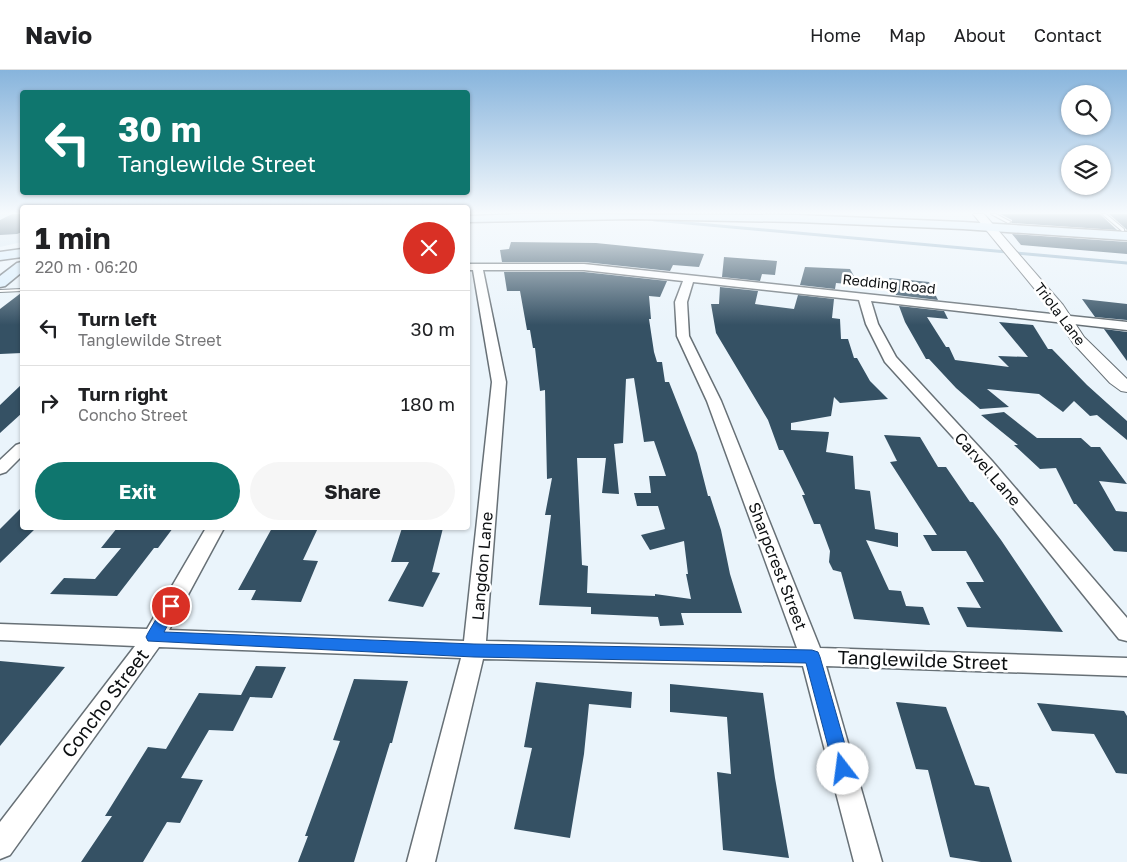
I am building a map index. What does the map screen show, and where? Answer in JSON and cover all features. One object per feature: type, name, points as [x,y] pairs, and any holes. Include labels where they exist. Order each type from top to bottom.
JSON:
[{"type":"main road","points":[[5,251],[20,254]]},
{"type":"main road","points":[[0,256],[20,254]]},
{"type":"main road","points":[[0,265],[20,255]]},
{"type":"main road","points":[[0,283],[20,255]]},
{"type":"street","name":"Triola Lane","points":[[1010,251],[1065,319],[1078,340],[1116,379],[1127,387]]},
{"type":"street","name":"Redding Road","points":[[472,267],[584,267],[1127,326]]},
{"type":"street","name":"Langdon Lane","points":[[421,862],[474,650],[499,382],[472,267]]},
{"type":"street","name":"Sharpcrest Street","points":[[689,278],[681,302],[683,336],[714,401],[812,657],[868,862]]},
{"type":"street","name":"Carvel Lane","points":[[864,297],[872,324],[890,359],[986,464],[1127,633]]},
{"type":"street","points":[[0,469],[20,450]]},
{"type":"street","name":"Concho Street","points":[[0,845],[154,637],[213,530]]},
{"type":"street","name":"Tanglewilde Street","points":[[0,632],[474,650],[812,657],[1127,667]]},
{"type":"lane","points":[[0,291],[20,290]]},
{"type":"building","points":[[500,251],[674,251],[704,254],[699,267],[673,265],[670,271],[584,262],[502,262]]},
{"type":"building","points":[[1091,251],[1127,251],[1127,254]]},
{"type":"building","points":[[724,257],[777,261],[775,275],[762,274],[760,281],[722,277]]},
{"type":"building","points":[[805,267],[850,269],[859,285],[836,283],[835,289],[800,285]]},
{"type":"building","points":[[504,272],[584,272],[667,281],[660,297],[649,296],[651,319],[649,319],[654,352],[657,362],[662,362],[665,382],[669,382],[697,453],[708,496],[710,496],[721,530],[730,574],[742,613],[681,613],[684,625],[660,626],[658,617],[591,614],[591,607],[539,605],[551,515],[545,515],[552,478],[547,479],[545,390],[540,391],[535,348],[533,348],[530,330],[527,330],[520,291],[507,291]],"holes":[[[634,378],[644,442],[654,441],[666,476],[649,476],[651,493],[634,493],[637,506],[658,506],[665,529],[641,535],[650,550],[684,541],[688,574],[686,574],[691,599],[655,594],[655,596],[587,593],[588,566],[582,565],[577,458],[606,458],[602,493],[619,494],[614,444],[623,443],[626,379]]]},
{"type":"building","points":[[889,278],[929,282],[938,300],[896,295]]},
{"type":"building","points":[[720,287],[758,291],[755,304],[794,309],[798,295],[834,299],[832,318],[840,319],[841,339],[848,339],[854,358],[857,358],[870,381],[888,399],[840,403],[834,397],[831,416],[791,423],[791,430],[829,432],[826,452],[853,456],[855,489],[870,491],[875,529],[898,533],[898,547],[866,540],[889,590],[901,591],[906,606],[923,607],[930,625],[854,619],[841,572],[833,570],[829,562],[830,551],[820,524],[814,524],[802,495],[805,495],[783,450],[779,450],[768,420],[716,333],[711,304],[719,304]]},
{"type":"building","points":[[20,294],[20,353],[0,354],[0,309]]},
{"type":"building","points":[[1082,299],[1127,304],[1127,320],[1095,317]]},
{"type":"building","points":[[899,306],[944,311],[948,319],[927,317],[946,347],[949,347],[955,360],[1009,367],[998,356],[1028,357],[999,322],[1033,325],[1048,349],[1052,349],[1087,385],[1127,421],[1127,440],[1097,415],[1090,416],[1074,401],[1063,412],[1039,394],[987,389],[1009,407],[980,409],[956,388],[929,359],[926,359],[905,322]]},
{"type":"building","points":[[1104,329],[1127,332],[1127,361]]},
{"type":"building","points":[[20,386],[20,415],[0,433],[0,405]]},
{"type":"building","points":[[1004,412],[1037,438],[1081,438],[1091,447],[1100,447],[1127,484],[1099,481],[1116,511],[1127,512],[1127,552],[1114,551],[1076,504],[1074,504],[1056,468],[1040,469],[1014,445],[1018,445],[981,415]]},
{"type":"building","points":[[884,435],[920,437],[938,467],[946,467],[970,502],[973,502],[1001,540],[1063,632],[967,627],[957,607],[981,608],[966,582],[984,582],[966,551],[932,551],[923,535],[937,535],[890,462],[897,461]]},
{"type":"building","points":[[20,509],[20,530],[34,530],[0,563],[0,529]]},
{"type":"building","points":[[115,530],[172,530],[158,548],[154,548],[117,596],[50,594],[64,578],[95,579],[121,548],[101,548]]},
{"type":"building","points":[[271,530],[317,530],[303,560],[318,561],[301,602],[251,600],[256,590],[238,590]]},
{"type":"building","points":[[401,530],[442,530],[432,572],[440,573],[423,607],[388,601],[409,562],[391,562]]},
{"type":"building","points":[[0,661],[65,667],[0,746]]},
{"type":"building","points":[[256,666],[286,667],[272,698],[250,697],[233,731],[209,730],[181,778],[203,780],[180,823],[167,822],[143,862],[81,862],[112,816],[105,816],[148,747],[166,749],[199,693],[241,695]]},
{"type":"building","points":[[354,679],[408,681],[392,743],[390,743],[354,862],[298,862],[308,836],[305,836],[340,741],[333,740]]},
{"type":"building","points":[[536,682],[632,692],[631,708],[589,704],[584,754],[570,838],[514,829],[532,748],[524,747]]},
{"type":"building","points":[[670,684],[763,693],[789,858],[723,850],[717,772],[731,774],[727,717],[670,712]]},
{"type":"building","points":[[896,702],[946,707],[975,785],[989,787],[1012,862],[981,862],[950,857],[928,770],[916,769]]},
{"type":"building","points":[[1037,703],[1124,711],[1127,716],[1127,774],[1116,773],[1094,734],[1052,731]]},
{"type":"waterway","points":[[995,251],[1127,263]]},
{"type":"route","points":[[171,606],[154,637],[474,650],[812,657],[843,769]]}]
